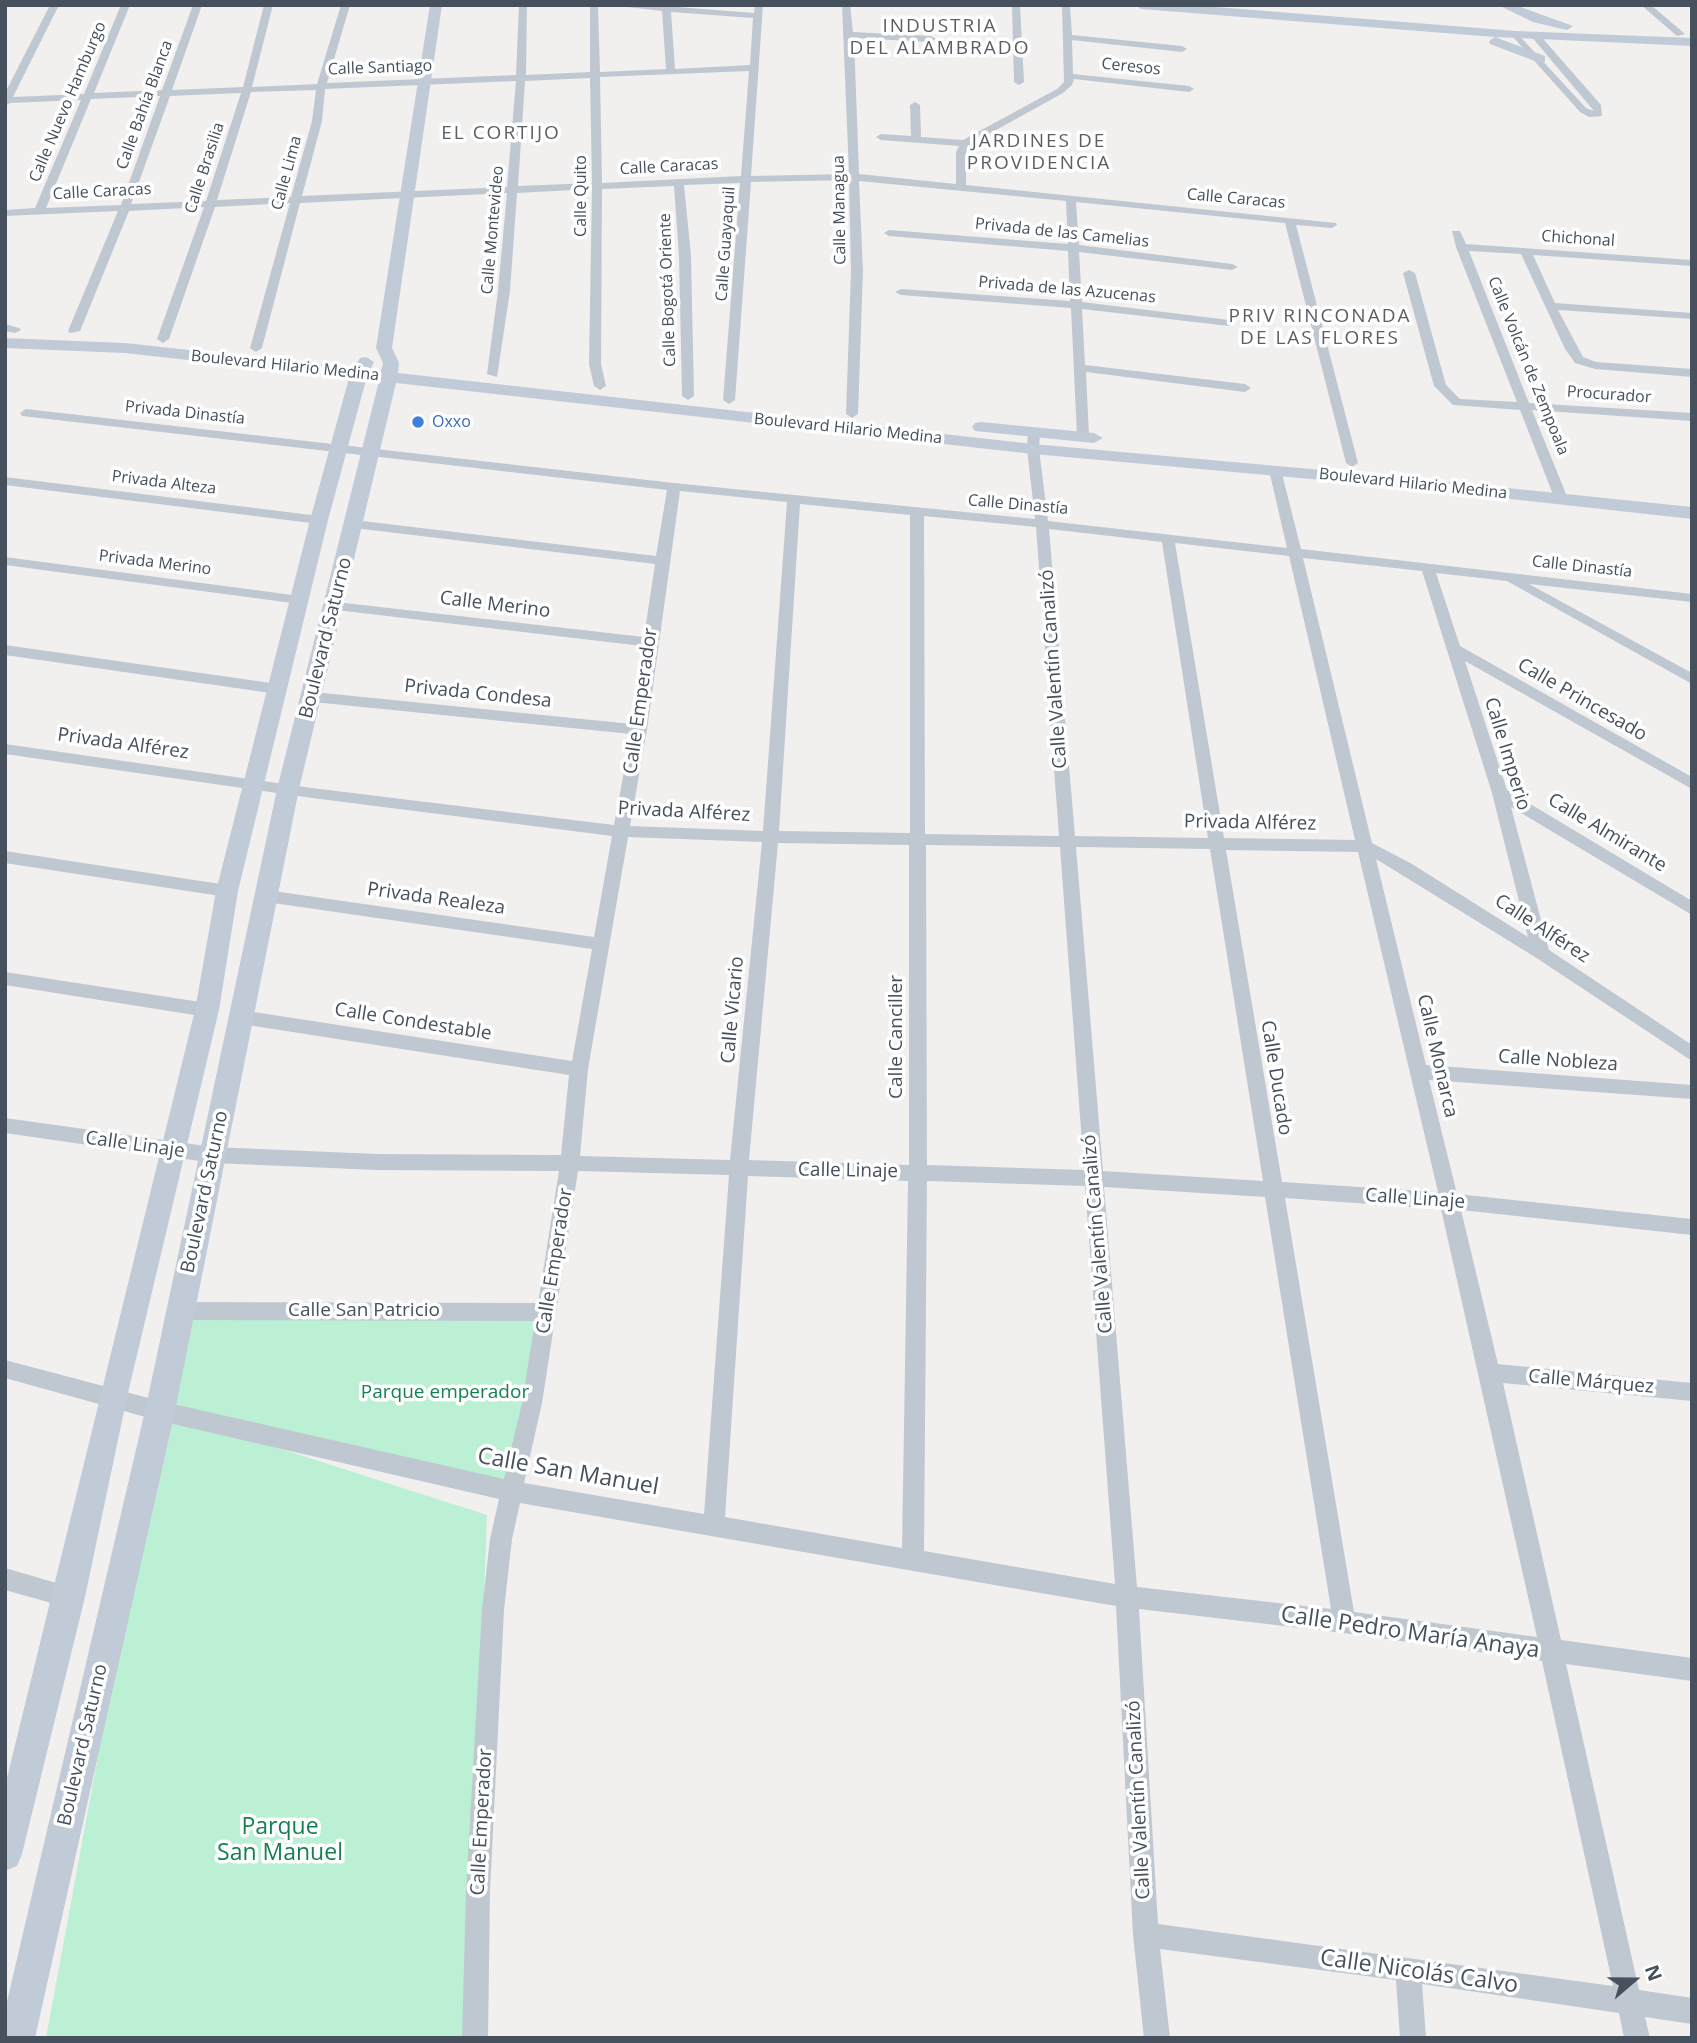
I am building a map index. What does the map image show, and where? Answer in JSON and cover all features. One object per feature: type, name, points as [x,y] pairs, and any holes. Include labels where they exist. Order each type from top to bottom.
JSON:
[{"type":"street","points":[[6,101],[55,5]]},
{"type":"street","name":"Calle Nuevo Hamburgo","points":[[39,211],[126,5]]},
{"type":"street","name":"Calle Bahía Blanca","points":[[74,331],[125,207],[198,5]]},
{"type":"street","name":"Calle Brasilia","points":[[163,339],[211,204],[247,89],[269,5]]},
{"type":"street","name":"Calle Lima","points":[[256,348],[317,121],[321,86],[346,5]]},
{"type":"street","name":"Boulevard Saturno","points":[[17,2038],[160,1410],[288,789],[372,453],[388,362],[422,82],[436,5]]},
{"type":"street","name":"Calle Montevideo","points":[[494,373],[504,291],[521,77],[523,5]]},
{"type":"street","name":"Calle Quito","points":[[594,5],[597,186],[595,364],[600,386]]},
{"type":"street","points":[[614,5],[666,10],[758,10]]},
{"type":"street","name":"Calle Managua","points":[[846,5],[857,271],[852,414]]},
{"type":"street","points":[[1016,5],[1019,82]]},
{"type":"street","points":[[881,137],[965,143],[1060,91],[1069,83],[1070,76],[1066,5]]},
{"type":"street","points":[[1141,5],[1522,31],[1686,34]]},
{"type":"street","points":[[1221,5],[1461,27],[1540,59]]},
{"type":"street","points":[[1645,5],[1686,34]]},
{"type":"street","points":[[1461,27],[1495,9],[1537,19],[1577,33],[1692,42]]},
{"type":"street","points":[[1495,9],[1554,55],[1598,107],[1600,114],[1589,114],[1583,110],[1540,59],[1522,31]]},
{"type":"street","points":[[666,10],[671,72]]},
{"type":"street","name":"Calle Guayaquil","points":[[729,400],[758,10]]},
{"type":"street","points":[[1554,55],[1577,33]]},
{"type":"street","points":[[849,35],[931,39]]},
{"type":"street","points":[[1066,37],[1181,49]]},
{"type":"street","name":"Calle Santiago","points":[[6,101],[755,68]]},
{"type":"street","name":"Ceresos","points":[[1070,76],[1189,89]]},
{"type":"street","points":[[915,105],[916,138]]},
{"type":"street","points":[[961,188],[961,152],[965,143]]},
{"type":"street","name":"Calle Caracas","points":[[5,213],[747,178],[855,177],[1332,225]]},
{"type":"street","name":"Calle Bogotá Oriente","points":[[679,182],[685,256],[688,396]]},
{"type":"street","points":[[1071,200],[1083,436]]},
{"type":"street","points":[[1289,220],[1352,463]]},
{"type":"street","name":"Privada de las Camelias","points":[[889,233],[1074,248],[1232,267]]},
{"type":"street","name":"Calle Volcán de Zempoala","points":[[1456,233],[1559,491]]},
{"type":"street","name":"Chichonal","points":[[1461,247],[1692,263]]},
{"type":"street","points":[[1525,251],[1571,349],[1584,363],[1692,373]]},
{"type":"street","name":"Procurador","points":[[1409,273],[1435,373],[1447,395],[1457,402],[1692,417]]},
{"type":"street","name":"Privada de las Azucenas","points":[[901,292],[1077,305],[1229,323]]},
{"type":"street","points":[[1550,306],[1692,316]]},
{"type":"street","name":"Boulevard Hilario Medina","points":[[8,332],[74,331],[256,348],[363,367]]},
{"type":"street","name":"Boulevard Hilario Medina","points":[[8,332],[125,348],[363,367],[388,362],[494,373],[852,414],[1034,440],[1083,436],[1352,463],[1559,491],[1692,513]]},
{"type":"street","points":[[363,367],[388,362]]},
{"type":"street","name":"Boulevard Hilario Medina","points":[[388,362],[1275,470],[1692,499]]},
{"type":"street","name":"Boulevard Saturno","points":[[5,1854],[9,1817],[69,1597],[113,1397],[207,1010],[227,891],[319,520],[363,367]]},
{"type":"street","points":[[1080,368],[1245,388]]},
{"type":"street","name":"Privada Dinastía","points":[[26,413],[340,448]]},
{"type":"street","name":"Calle Valentín Canalizó","points":[[1034,440],[1127,1597],[1146,1935],[1157,2038]]},
{"type":"street","name":"Calle Dinastía","points":[[340,448],[1692,598]]},
{"type":"street","name":"Calle Monarca","points":[[1275,470],[1490,1372],[1637,2038]]},
{"type":"street","name":"Privada Alteza","points":[[5,481],[319,520]]},
{"type":"street","name":"Calle Emperador","points":[[475,2038],[478,1891],[493,1610],[501,1539],[532,1403],[547,1312],[570,1163],[579,1069],[639,730],[674,487]]},
{"type":"street","name":"Calle Vicario","points":[[714,1524],[739,1168],[771,837],[794,500]]},
{"type":"street","name":"Calle Canciller","points":[[913,1561],[918,1173],[917,513]]},
{"type":"street","points":[[354,524],[662,561]]},
{"type":"street","name":"Calle Ducado","points":[[1168,540],[1215,843],[1345,1622]]},
{"type":"street","name":"Privada Merino","points":[[5,561],[300,600]]},
{"type":"street","name":"Calle Imperio","points":[[1428,569],[1500,793],[1541,953]]},
{"type":"street","points":[[1504,576],[1692,679]]},
{"type":"street","name":"Calle Merino","points":[[335,606],[650,642]]},
{"type":"street","name":"Calle Princesado","points":[[1453,648],[1690,782]]},
{"type":"street","points":[[5,650],[278,689]]},
{"type":"street","name":"Privada Condesa","points":[[313,697],[639,730]]},
{"type":"street","name":"Privada Alférez","points":[[5,749],[288,789],[620,831],[771,837],[1365,846]]},
{"type":"street","name":"Calle Almirante","points":[[1500,793],[1692,909]]},
{"type":"street","name":"Calle Alférez","points":[[1365,846],[1541,953],[1692,1054]]},
{"type":"street","points":[[5,856],[227,891]]},
{"type":"street","name":"Privada Realeza","points":[[266,896],[600,944]]},
{"type":"street","points":[[5,978],[207,1010]]},
{"type":"street","name":"Calle Condestable","points":[[241,1017],[579,1069]]},
{"type":"street","name":"Calle Nobleza","points":[[1420,1072],[1692,1092]]},
{"type":"street","name":"Calle Linaje","points":[[5,1125],[172,1151],[213,1154],[377,1162],[570,1163],[1094,1178],[1449,1201],[1692,1227]]},
{"type":"street","name":"Calle San Patricio","points":[[180,1311],[547,1312]]},
{"type":"street","name":"Calle San Manuel","points":[[5,1369],[160,1410],[511,1491],[1127,1597]]},
{"type":"street","name":"Calle Márquez","points":[[1490,1372],[1692,1392]]},
{"type":"street","points":[[5,1579],[69,1597]]},
{"type":"street","name":"Calle Pedro María Anaya","points":[[1127,1597],[1345,1622],[1692,1670]]},
{"type":"street","name":"Calle Nicolás Calvo","points":[[1146,1935],[1408,1969],[1692,2011]]},
{"type":"street","points":[[1408,1969],[1413,2038]]},
{"type":"green space","name":"Parque San Manuel","points":[[180,1311],[547,1312],[511,1491],[172,1414],[487,1515],[468,2038],[46,2038]]},
{"type":"place","name":"Oxxo","points":[[418,422]]},
{"type":"district","name":"INDUSTRIA DEL ALAMBRADO","points":[[940,38]]},
{"type":"district","name":"EL CORTIJO","points":[[501,134]]},
{"type":"district","name":"JARDINES DE PROVIDENCIA","points":[[1039,153]]},
{"type":"district","name":"PRIV RINCONADA DE LAS FLORES","points":[[1320,328]]},
{"type":"park label","name":"Parque emperador","points":[[445,1393]]}]
